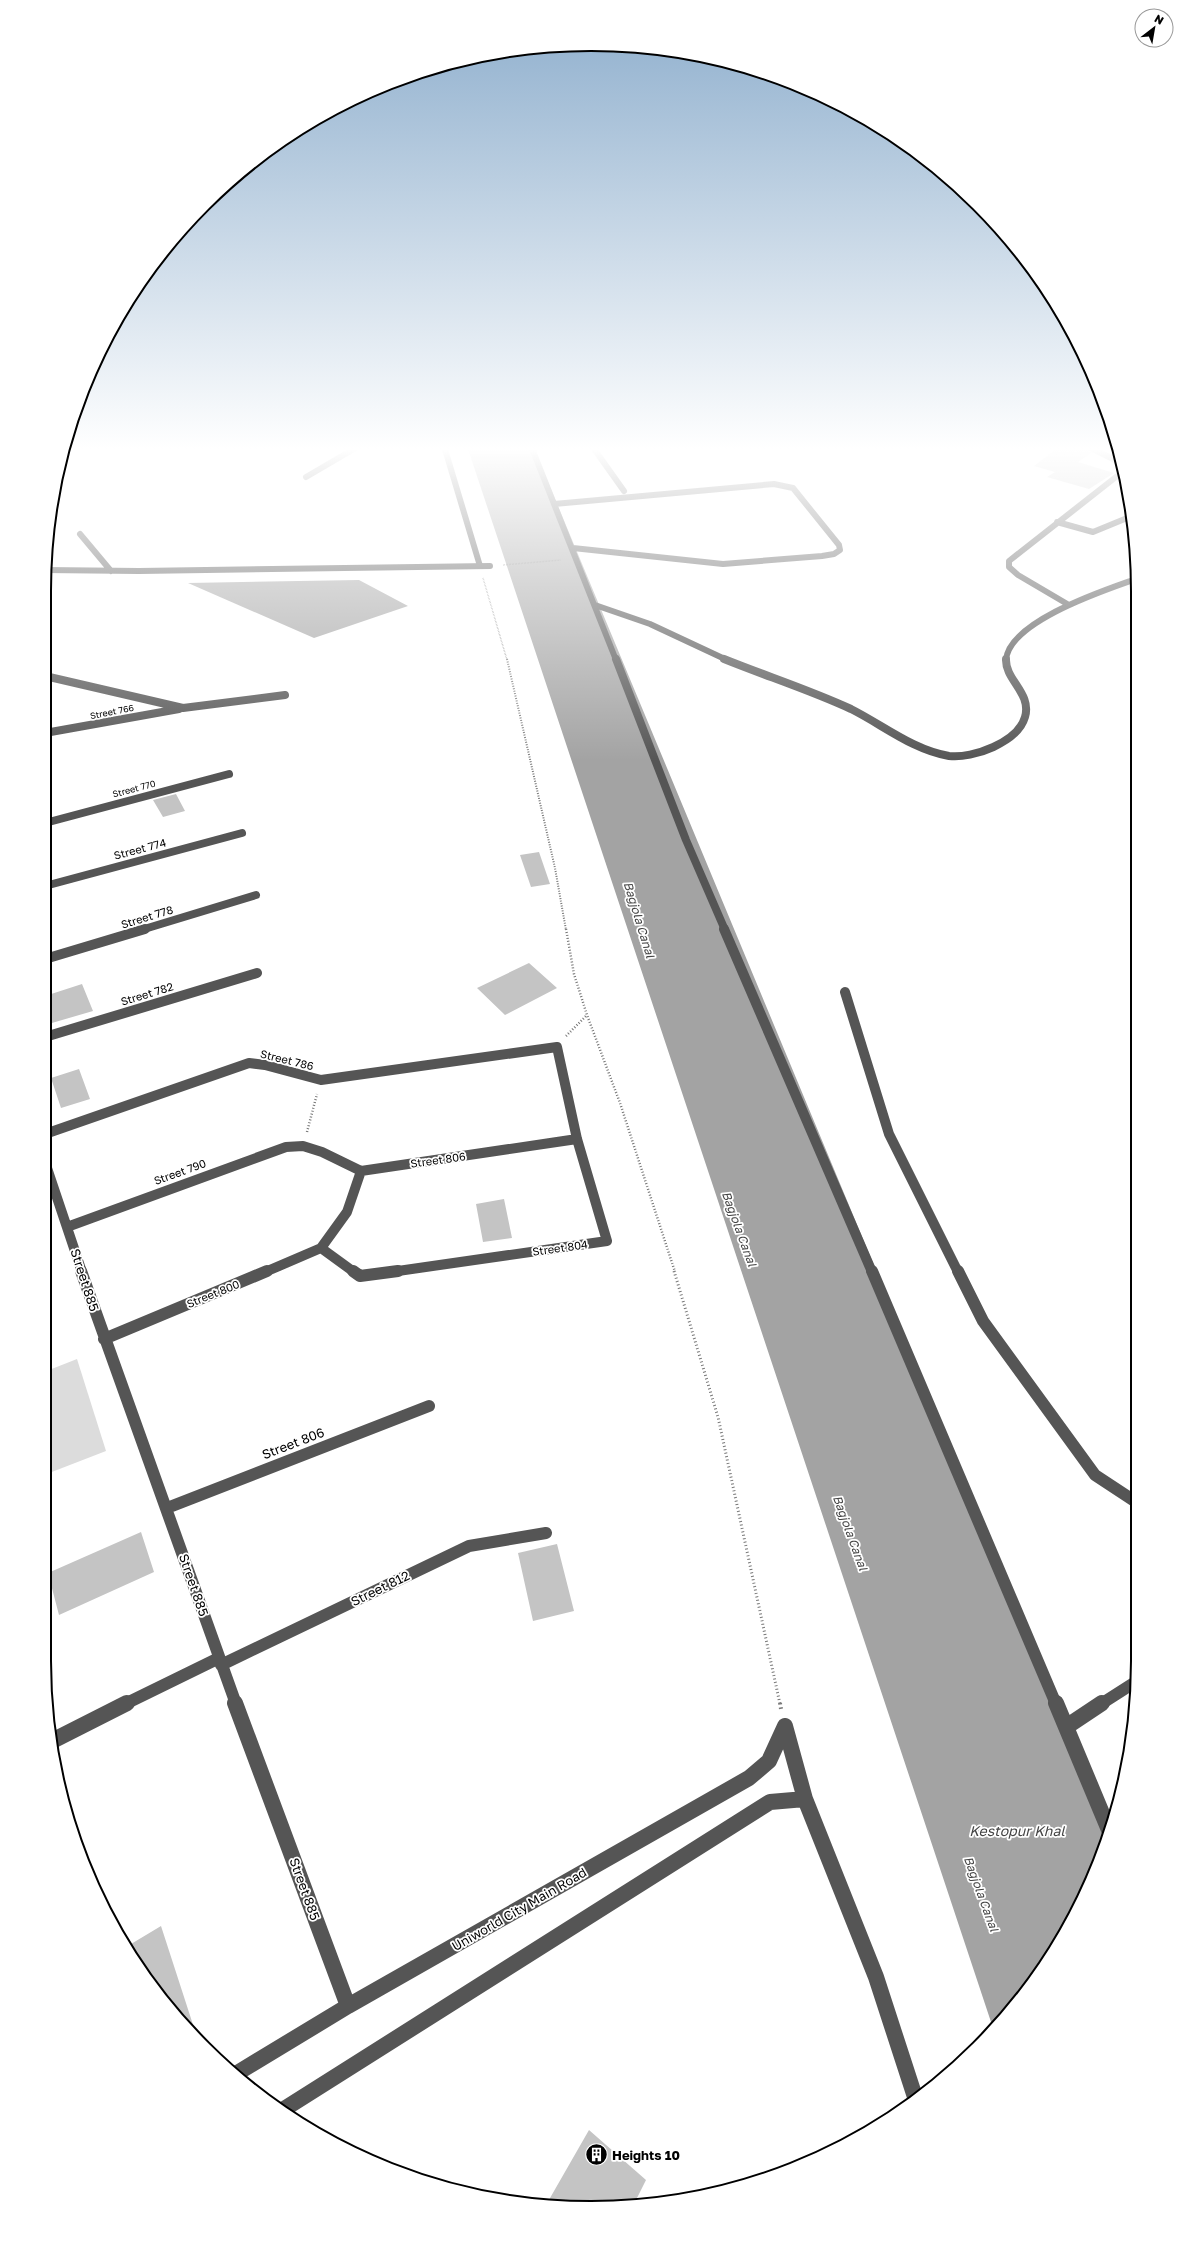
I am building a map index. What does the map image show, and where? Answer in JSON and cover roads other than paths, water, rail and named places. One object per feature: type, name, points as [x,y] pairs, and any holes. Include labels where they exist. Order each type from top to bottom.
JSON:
[{"type":"street","points":[[94,551],[111,571]]},
{"type":"street","points":[[476,551],[480,566]]},
{"type":"street","points":[[571,551],[595,605],[686,840],[1106,1823]]},
{"type":"street","points":[[572,555],[738,564],[822,556],[834,554],[838,551]]},
{"type":"street","points":[[1021,551],[1009,561],[1009,567],[1069,605]]},
{"type":"street","points":[[52,570],[111,571],[490,566]]},
{"type":"street","points":[[595,605],[658,627],[711,652],[833,701],[932,752],[951,756],[969,756],[990,750],[1017,729],[1026,718],[1026,705],[1023,693],[1006,663],[1006,654],[1018,637],[1069,605],[1102,590],[1131,581]]},
{"type":"street","points":[[51,677],[183,708]]},
{"type":"street","name":"Street 766","points":[[51,733],[183,708],[285,694]]},
{"type":"street","name":"Street 770","points":[[51,821],[229,774]]},
{"type":"street","name":"Street 774","points":[[51,884],[242,833]]},
{"type":"street","name":"Street 778","points":[[51,957],[256,895]]},
{"type":"street","name":"Street 782","points":[[51,1035],[257,973]]},
{"type":"street","points":[[845,992],[888,1134],[983,1321],[1095,1475],[1131,1499]]},
{"type":"street","name":"Street 786","points":[[51,1132],[249,1063],[265,1065],[321,1080],[557,1046]]},
{"type":"street","name":"Street 804","points":[[321,1248],[360,1276],[607,1241],[577,1139],[557,1046]]},
{"type":"street","name":"Street 806","points":[[361,1171],[577,1139]]},
{"type":"street","name":"Street 790","points":[[67,1227],[286,1147],[303,1146],[322,1152],[361,1171]]},
{"type":"street","points":[[321,1248],[344,1221],[353,1202],[361,1171]]},
{"type":"street","name":"Street 885","points":[[51,1182],[104,1338],[167,1508],[220,1661],[348,2006]]},
{"type":"street","name":"Street 800","points":[[104,1338],[321,1248]]},
{"type":"street","name":"Street 806","points":[[167,1508],[429,1406]]},
{"type":"street","name":"Street 812","points":[[57,1739],[220,1661],[469,1546],[546,1533]]},
{"type":"street","points":[[1066,1727],[1130,1685]]},
{"type":"street","name":"Uniworld City Main Road","points":[[240,2071],[348,2006],[749,1778],[769,1761],[785,1726],[805,1799]]},
{"type":"street","points":[[287,2107],[770,1802],[805,1799],[876,1977],[914,2093]]},
{"type":"water","name":"Kestopur Khal","points":[[502,551],[577,551],[1106,1823],[1090,1868],[1059,1931],[1019,1990],[991,2023]]},
{"type":"water","points":[[359,580],[408,606],[314,638],[188,583]]},
{"type":"place","name":"Heights 10","points":[[596,2155]]},
{"type":"water label","name":"Bagjola Canal","points":[[639,920]]},
{"type":"water label","name":"Bagjola Canal","points":[[739,1229]]},
{"type":"water label","name":"Bagjola Canal","points":[[850,1533]]},
{"type":"water label","name":"Bagjola Canal","points":[[981,1894]]}]
